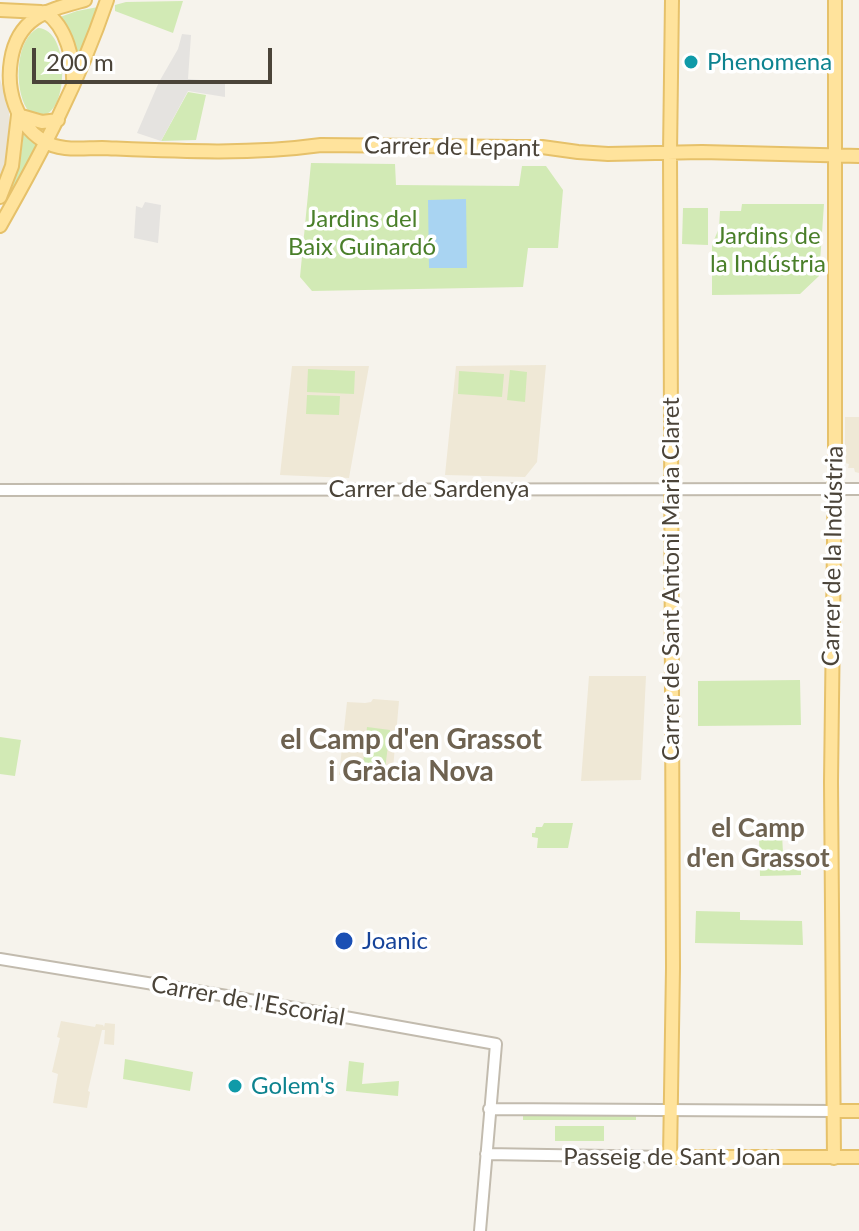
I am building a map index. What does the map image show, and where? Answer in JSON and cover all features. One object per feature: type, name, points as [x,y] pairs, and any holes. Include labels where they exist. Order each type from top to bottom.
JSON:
[{"type":"main road","points":[[0,197],[12,166],[18,115],[10,77],[12,51],[18,36],[31,21],[45,12],[85,0]]},
{"type":"main road","points":[[0,226],[58,120],[82,69],[107,0]]},
{"type":"main road","name":"Carrer de Sant Antoni Maria Claret","points":[[670,1157],[672,0]]},
{"type":"main road","name":"Carrer de la Indústria","points":[[834,1158],[831,846],[835,0]]},
{"type":"main road","points":[[0,10],[45,12],[55,20],[65,37],[72,61],[72,90]]},
{"type":"main road","points":[[0,63],[10,77]]},
{"type":"main road","points":[[18,115],[42,122],[58,120]]},
{"type":"main road","points":[[18,115],[25,126],[47,143]]},
{"type":"main road","name":"Carrer de Lepant","points":[[47,143],[69,148],[153,151],[291,150],[321,145],[542,147],[608,154],[702,152],[859,156]]},
{"type":"main road","name":"Passeig de Sant Joan","points":[[834,1111],[859,1111]]},
{"type":"main road","name":"Passeig de Sant Joan","points":[[670,1157],[859,1157]]},
{"type":"street","name":"Carrer de Sardenya","points":[[0,490],[859,489]]},
{"type":"street","name":"Carrer de l'Escorial","points":[[0,959],[496,1044],[489,1109]]},
{"type":"street","name":"Passeig de Sant Joan","points":[[489,1109],[834,1111]]},
{"type":"street","points":[[480,1231],[489,1109]]},
{"type":"street","name":"Passeig de Sant Joan","points":[[486,1154],[670,1157]]},
{"type":"shaded area","points":[[182,34],[191,35],[188,79],[225,82],[225,97],[188,91],[161,141],[137,133],[159,82],[178,49]]},
{"type":"shaded area","points":[[0,79],[9,109],[10,140],[0,180]]},
{"type":"shaded area","points":[[145,202],[161,205],[158,243],[134,238],[136,206],[142,208]]},
{"type":"shaded area","points":[[546,365],[537,462],[525,477],[445,475],[456,366]]},
{"type":"shaded area","points":[[292,366],[369,366],[349,478],[280,475]]},
{"type":"shaded area","points":[[845,417],[859,417],[859,473],[845,463]]},
{"type":"shaded area","points":[[589,676],[646,676],[641,780],[581,781]]},
{"type":"shaded area","points":[[373,699],[399,701],[392,780],[339,775],[347,702],[365,703]]},
{"type":"shaded area","points":[[61,1021],[95,1027],[96,1024],[104,1027],[105,1023],[115,1024],[114,1045],[104,1044],[105,1030],[102,1030],[87,1108],[53,1103],[58,1074],[52,1072]]},
{"type":"green space","points":[[183,1],[173,33],[115,11],[115,5],[126,2]]},
{"type":"green space","points":[[98,7],[78,59],[72,38],[60,17]]},
{"type":"green space","points":[[38,28],[49,32],[57,43],[62,75],[55,105],[48,114],[37,115],[31,114],[23,100],[19,65],[25,43]]},
{"type":"green space","points":[[188,92],[206,95],[196,140],[161,141]]},
{"type":"green space","points":[[23,134],[37,146],[0,216],[17,171]]},
{"type":"green space","name":"Jardins del Baix Guinardó","points":[[311,163],[395,164],[396,185],[519,186],[522,166],[546,166],[563,190],[558,248],[528,248],[523,287],[312,291],[300,277]]},
{"type":"green space","name":"Jardins de la Indústria","points":[[742,204],[824,204],[819,276],[800,294],[712,295],[712,245],[719,228],[720,211],[741,211]]},
{"type":"green space","points":[[683,208],[708,208],[708,245],[682,244]]},
{"type":"green space","points":[[308,369],[355,371],[354,394],[307,392]]},
{"type":"green space","points":[[510,370],[527,372],[525,402],[507,400]]},
{"type":"green space","points":[[459,371],[504,374],[502,397],[458,394]]},
{"type":"green space","points":[[307,395],[340,396],[339,415],[306,414]]},
{"type":"green space","points":[[800,680],[801,725],[698,726],[698,681]]},
{"type":"green space","points":[[367,727],[390,730],[384,777],[362,774]]},
{"type":"green space","points":[[0,737],[21,740],[15,776],[0,774]]},
{"type":"green space","points":[[544,823],[573,823],[568,848],[537,848],[538,838],[532,837],[532,833]]},
{"type":"green space","points":[[759,834],[782,834],[783,853],[801,854],[801,875],[760,876]]},
{"type":"green space","points":[[696,911],[740,912],[740,920],[802,921],[803,945],[695,943]]},
{"type":"green space","points":[[125,1059],[193,1072],[190,1091],[123,1079]]},
{"type":"green space","points":[[349,1061],[364,1063],[362,1084],[399,1081],[398,1096],[346,1091]]},
{"type":"green space","points":[[523,1116],[636,1116],[636,1120],[523,1120]]},
{"type":"green space","points":[[555,1126],[604,1126],[604,1141],[555,1141]]},
{"type":"water","points":[[466,199],[467,268],[429,268],[428,200]]},
{"type":"place","name":"Phenomena","points":[[691,62]]},
{"type":"place","name":"Joanic","points":[[344,941]]},
{"type":"place","name":"Golem's","points":[[235,1086]]},
{"type":"district","name":"el Camp d'en Grassot i Gràcia Nova","points":[[411,756]]},
{"type":"district","name":"el Camp d'en Grassot","points":[[758,844]]}]
